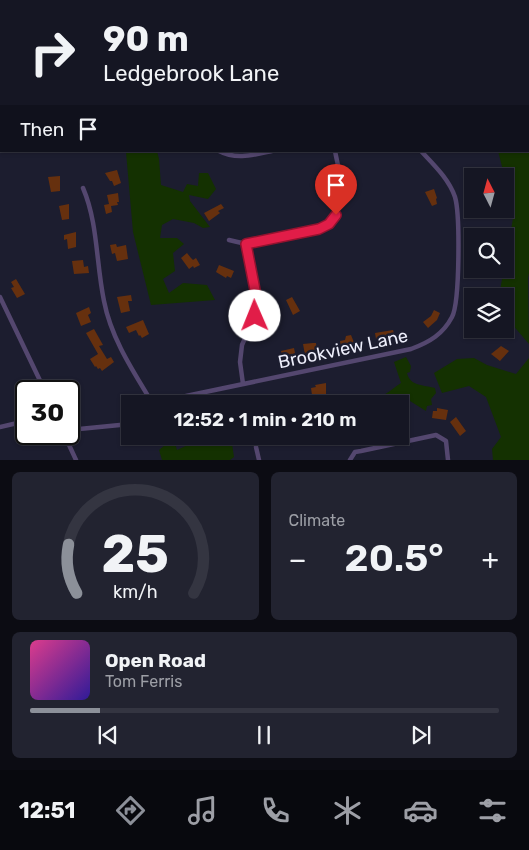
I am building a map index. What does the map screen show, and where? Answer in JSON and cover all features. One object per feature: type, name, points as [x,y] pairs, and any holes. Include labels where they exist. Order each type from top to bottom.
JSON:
[{"type":"street","points":[[221,152],[228,156],[244,157],[267,152]]},
{"type":"street","points":[[229,240],[246,244],[319,229],[329,224],[342,204],[342,190],[334,152]]},
{"type":"street","name":"Brookview Lane","points":[[191,395],[411,349],[428,343],[442,332],[454,315],[457,295],[458,217],[455,197],[447,182],[440,170],[422,152]]},
{"type":"street","points":[[83,188],[92,220],[104,301],[110,323],[128,363],[148,395]]},
{"type":"street","points":[[243,384],[240,362],[242,345],[255,316],[256,295],[246,244]]},
{"type":"street","points":[[0,297],[40,380]]},
{"type":"street","points":[[0,426],[15,423]]},
{"type":"street","points":[[80,429],[121,425]]},
{"type":"street","points":[[350,460],[355,452],[361,450],[436,435],[446,440],[448,460]]},
{"type":"street","points":[[69,445],[76,460]]},
{"type":"street","points":[[256,447],[259,460]]},
{"type":"green space","points":[[126,152],[157,152],[161,185],[183,192],[187,184],[198,186],[199,173],[208,173],[216,189],[208,199],[189,195],[190,201],[210,227],[203,228],[194,223],[173,219],[162,225],[160,238],[177,238],[184,244],[173,253],[175,271],[163,279],[169,293],[183,283],[207,285],[215,300],[151,305],[133,232]]},
{"type":"green space","points":[[498,152],[529,152],[529,344],[514,326],[514,288],[500,288],[502,278],[514,278],[514,228],[511,228],[514,218],[514,168],[502,168]]},
{"type":"green space","points":[[406,357],[411,366],[410,372],[407,373],[411,380],[414,383],[435,388],[436,393],[431,399],[432,405],[427,406],[426,411],[409,401],[409,395],[384,395],[401,383],[394,362]]},
{"type":"green space","points":[[474,358],[487,365],[516,374],[529,358],[529,460],[493,460],[492,449],[501,437],[486,397],[469,386],[442,393],[434,373],[457,359]]},
{"type":"green space","points":[[165,445],[176,445],[177,450],[188,445],[232,445],[234,457],[230,460],[162,460],[159,450]]},
{"type":"building","points":[[117,170],[121,183],[114,186],[105,173]]},
{"type":"building","points":[[60,176],[60,191],[51,192],[48,177]]},
{"type":"building","points":[[434,189],[437,204],[432,206],[425,192]]},
{"type":"building","points":[[118,193],[118,205],[111,206],[112,212],[106,214],[104,205],[109,204],[107,195]]},
{"type":"building","points":[[69,204],[69,219],[62,220],[59,206]]},
{"type":"building","points":[[221,204],[224,208],[218,211],[220,213],[209,221],[204,213]]},
{"type":"building","points":[[76,232],[76,247],[68,249],[67,239],[64,240],[64,235]]},
{"type":"building","points":[[116,244],[117,247],[126,245],[128,259],[117,261],[115,253],[112,254],[110,245]]},
{"type":"building","points":[[187,253],[193,260],[196,258],[200,265],[189,269],[181,258]]},
{"type":"building","points":[[83,260],[84,267],[88,266],[89,273],[74,274],[72,261]]},
{"type":"building","points":[[219,265],[234,271],[231,278],[227,276],[226,278],[216,272]]},
{"type":"building","points":[[16,279],[25,294],[17,298],[11,288],[14,287],[11,282]]},
{"type":"building","points":[[131,295],[132,301],[128,301],[130,311],[121,313],[117,297]]},
{"type":"building","points":[[292,297],[300,311],[293,315],[286,300]]},
{"type":"building","points":[[89,307],[91,313],[88,315],[91,322],[81,326],[76,313]]},
{"type":"building","points":[[434,310],[440,313],[437,320],[428,328],[423,322],[431,316]]},
{"type":"building","points":[[143,320],[149,334],[142,338],[136,330],[129,333],[126,327]]},
{"type":"building","points":[[94,329],[103,345],[99,346],[107,359],[111,357],[114,362],[102,371],[100,368],[95,367],[90,359],[98,354],[86,333]]},
{"type":"building","points":[[393,330],[395,337],[376,339],[375,333]]},
{"type":"building","points":[[351,335],[355,345],[345,348],[345,346],[341,347],[340,341],[345,340],[346,336]]},
{"type":"building","points":[[316,343],[317,352],[305,355],[303,344]]},
{"type":"building","points":[[501,346],[509,351],[500,361],[491,354]]},
{"type":"building","points":[[294,348],[296,358],[283,362],[281,351]]},
{"type":"building","points":[[326,383],[326,395],[312,395],[311,388],[316,387],[315,385]]},
{"type":"building","points":[[437,408],[448,410],[446,420],[432,418],[433,411],[437,411]]},
{"type":"building","points":[[456,417],[466,431],[460,436],[450,422]]},
{"type":"route","points":[[255,316],[256,295],[246,244],[319,229],[329,224],[336,215]]}]
